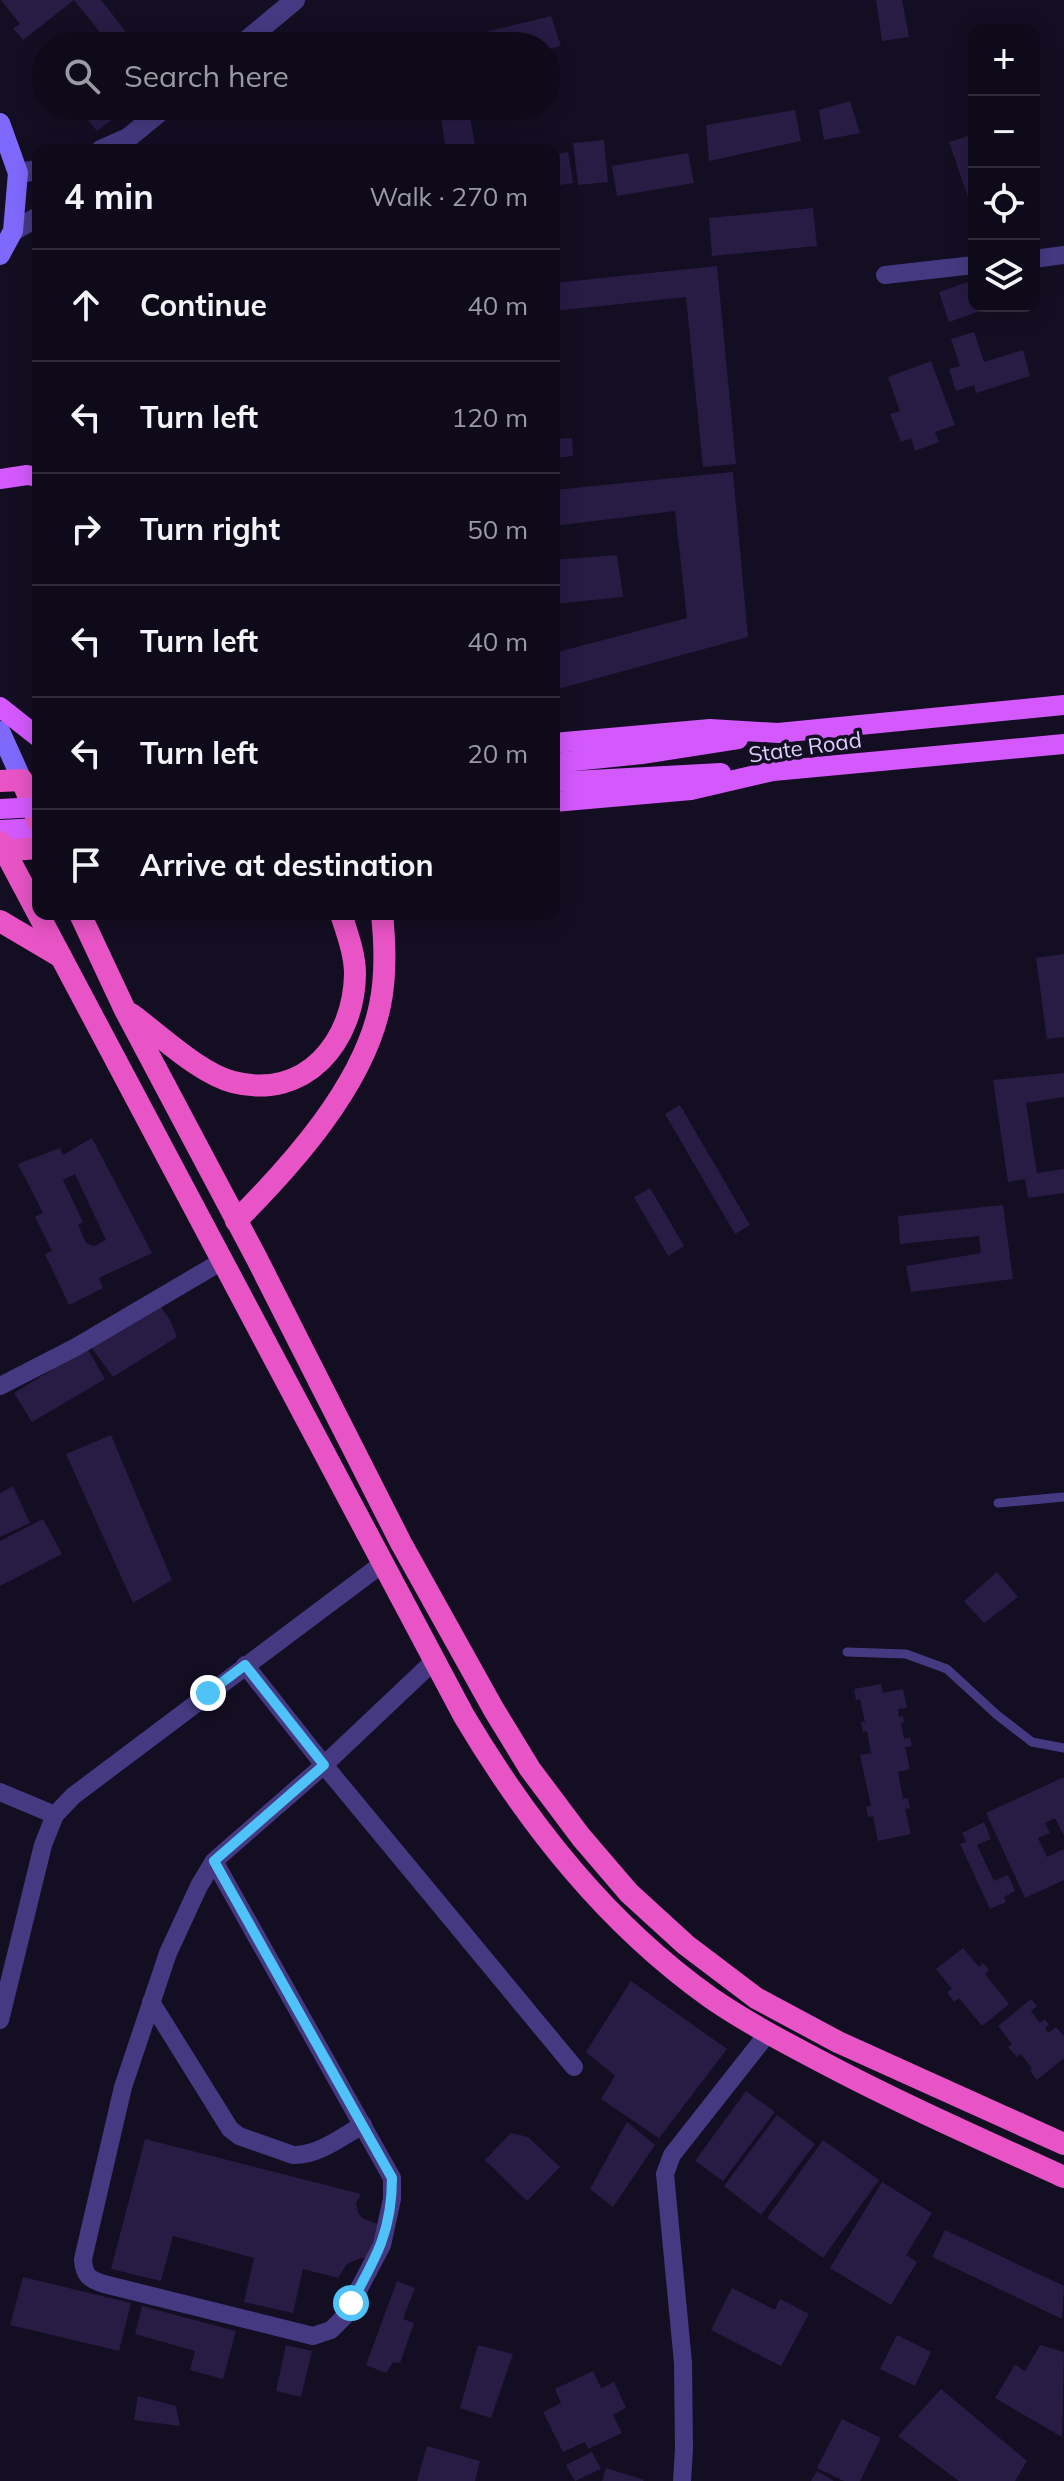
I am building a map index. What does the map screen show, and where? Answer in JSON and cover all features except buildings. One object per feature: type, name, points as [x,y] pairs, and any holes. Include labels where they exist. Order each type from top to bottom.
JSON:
[{"type":"highway","points":[[20,780],[32,807]]},
{"type":"highway","points":[[1,843],[32,847]]},
{"type":"highway","points":[[1,843],[32,902]]},
{"type":"highway","points":[[41,920],[224,1260],[382,1564],[502,1779],[547,1841],[596,1898],[650,1949],[712,1998],[768,2033],[883,2094],[1064,2177]]},
{"type":"highway","points":[[83,920],[125,1010],[401,1543],[494,1710],[539,1780],[581,1837],[629,1893],[686,1945],[756,1998],[838,2042],[1064,2144]]},
{"type":"highway","points":[[125,1010],[212,1073],[233,1082],[254,1084],[298,1077],[330,1054],[348,1019],[355,971],[342,920]]},
{"type":"highway","points":[[236,1221],[279,1178],[327,1118],[367,1047],[380,1004],[382,920]]},
{"type":"highway","points":[[0,921],[61,958]]},
{"type":"main road","points":[[0,123],[28,172],[13,231],[0,255]]},
{"type":"main road","points":[[0,479],[32,476]]},
{"type":"main road","name":"State Road","points":[[560,742],[710,729],[778,733],[1064,705]]},
{"type":"main road","points":[[0,707],[32,732]]},
{"type":"main road","points":[[0,731],[20,780]]},
{"type":"main road","points":[[560,762],[642,754],[778,733]]},
{"type":"main road","name":"State Road","points":[[560,801],[691,790],[773,771],[1064,744]]},
{"type":"main road","points":[[560,782],[773,771]]},
{"type":"main road","points":[[0,809],[32,807]]},
{"type":"main road","points":[[1,843],[32,830]]},
{"type":"street","points":[[257,32],[295,0]]},
{"type":"street","points":[[124,144],[151,120]]},
{"type":"street","points":[[13,231],[32,220]]},
{"type":"street","points":[[1040,258],[1064,255]]},
{"type":"street","points":[[885,275],[968,266]]},
{"type":"street","points":[[0,1386],[76,1347],[224,1260]]},
{"type":"street","points":[[0,2021],[43,1845],[55,1815],[73,1796],[382,1564]]},
{"type":"street","points":[[214,1861],[392,2178],[392,2199],[382,2245],[344,2317],[331,2330],[313,2336],[90,2280],[84,2271],[83,2259],[123,2087],[168,1953],[199,1886],[214,1861],[324,1765],[435,1660]]},
{"type":"street","points":[[245,1665],[574,2067]]},
{"type":"street","points":[[0,1792],[55,1815]]},
{"type":"street","points":[[151,2002],[230,2129],[239,2136],[301,2156],[314,2153],[363,2125]]},
{"type":"street","points":[[682,2481],[683,2363],[665,2174],[672,2155],[768,2033]]},
{"type":"lane","points":[[998,1503],[1064,1497]]},
{"type":"lane","points":[[847,1652],[906,1654],[947,1669],[1032,1742],[1064,1748]]},
{"type":"route","points":[[208,1693],[245,1665],[324,1765],[214,1861],[392,2178],[392,2199],[382,2245],[351,2303]]}]
